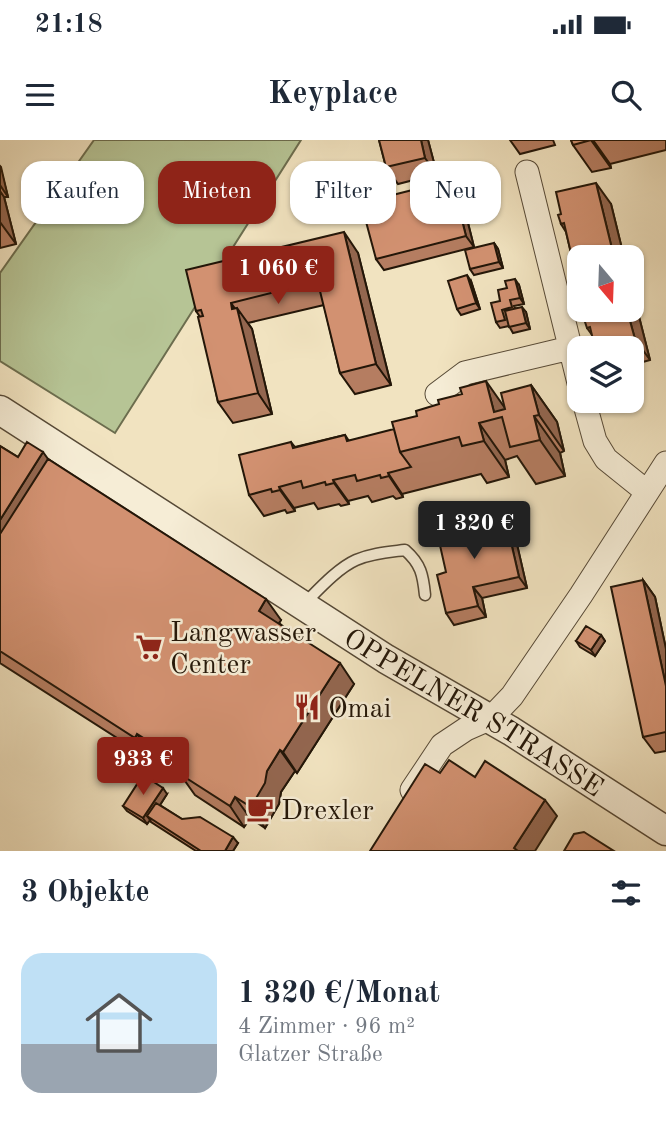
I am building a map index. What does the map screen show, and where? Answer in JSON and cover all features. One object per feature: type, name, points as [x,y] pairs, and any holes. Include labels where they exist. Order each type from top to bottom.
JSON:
[{"type":"street","points":[[527,172],[567,336]]},
{"type":"street","points":[[437,394],[465,373],[567,349]]},
{"type":"street","name":"OPPELNER STRASSE","points":[[0,410],[303,606],[416,677],[491,718],[666,831]]},
{"type":"street","points":[[587,413],[595,441],[606,459],[648,492]]},
{"type":"street","points":[[400,808],[442,745],[466,729],[491,718],[512,696],[666,463]]},
{"type":"lane","points":[[303,606],[327,582],[354,561],[375,554],[405,550],[417,561],[424,578],[425,596]]},
{"type":"green space","points":[[94,140],[301,140],[276,179],[276,161],[158,161],[158,224],[248,224],[115,433],[0,361],[0,273],[35,224],[144,224],[144,161],[79,161]]},
{"type":"building","points":[[379,140],[421,140],[425,158],[396,165],[396,161],[384,161]]},
{"type":"building","points":[[571,140],[591,140],[573,145]]},
{"type":"building","points":[[596,183],[611,245],[569,245],[564,223],[561,224],[558,215],[561,214],[556,192]]},
{"type":"building","points":[[410,191],[410,224],[463,224],[466,236],[376,259],[367,224],[396,224],[396,194]]},
{"type":"building","points":[[344,232],[376,364],[340,373],[319,287],[324,286],[323,280],[231,303],[232,309],[237,308],[258,393],[218,402],[198,317],[203,316],[201,310],[196,311],[186,270]]},
{"type":"building","points":[[494,243],[499,262],[470,269],[465,250]]},
{"type":"building","points":[[467,275],[476,303],[457,309],[448,281]]},
{"type":"building","points":[[515,279],[520,298],[510,300],[512,307],[502,310],[505,320],[496,322],[491,303],[500,301],[498,290],[507,288],[505,281]]},
{"type":"building","points":[[522,307],[526,323],[509,327],[505,311]]},
{"type":"building","points":[[585,322],[630,322],[634,336],[592,336],[590,327],[587,328]]},
{"type":"building","points":[[486,381],[494,412],[505,409],[501,393],[531,385],[539,415],[534,416],[540,440],[510,447],[502,417],[479,423],[484,441],[462,446],[459,437],[400,452],[392,422],[417,416],[416,411],[439,404],[438,400],[462,394],[460,388]]},
{"type":"building","points":[[394,429],[400,452],[411,467],[388,473],[389,476],[381,478],[380,475],[357,481],[355,475],[333,480],[334,483],[326,485],[325,482],[303,488],[301,481],[279,487],[280,490],[272,492],[271,489],[249,495],[239,455],[291,442],[293,448],[345,435],[347,441]]},
{"type":"building","points":[[27,442],[43,452],[0,520],[0,446],[18,457]]},
{"type":"building","name":"Langwasser Center","points":[[48,459],[266,599],[259,611],[340,663],[283,752],[280,750],[267,771],[265,783],[251,807],[235,797],[230,806],[180,774],[186,765],[137,734],[135,738],[0,651],[0,534]]},
{"type":"building","points":[[505,516],[519,577],[473,587],[478,606],[446,613],[437,575],[446,572],[437,532]]},
{"type":"building","points":[[643,580],[666,686],[666,732],[643,737],[611,587]]},
{"type":"building","points":[[586,626],[601,635],[591,650],[576,641]]},
{"type":"building","points":[[449,760],[475,777],[485,761],[545,800],[514,848],[518,851],[370,851],[425,764],[440,773]]},
{"type":"building","points":[[143,775],[163,788],[143,818],[123,806]]},
{"type":"building","points":[[156,803],[182,819],[200,817],[233,837],[225,851],[201,851],[147,816]]},
{"type":"building","points":[[584,832],[614,851],[564,851],[574,834]]},
{"type":"place","name":"Langwasser Center","points":[[149,647]]},
{"type":"place","name":"Omai","points":[[307,707]]},
{"type":"place","name":"Drexler","points":[[260,809]]}]
